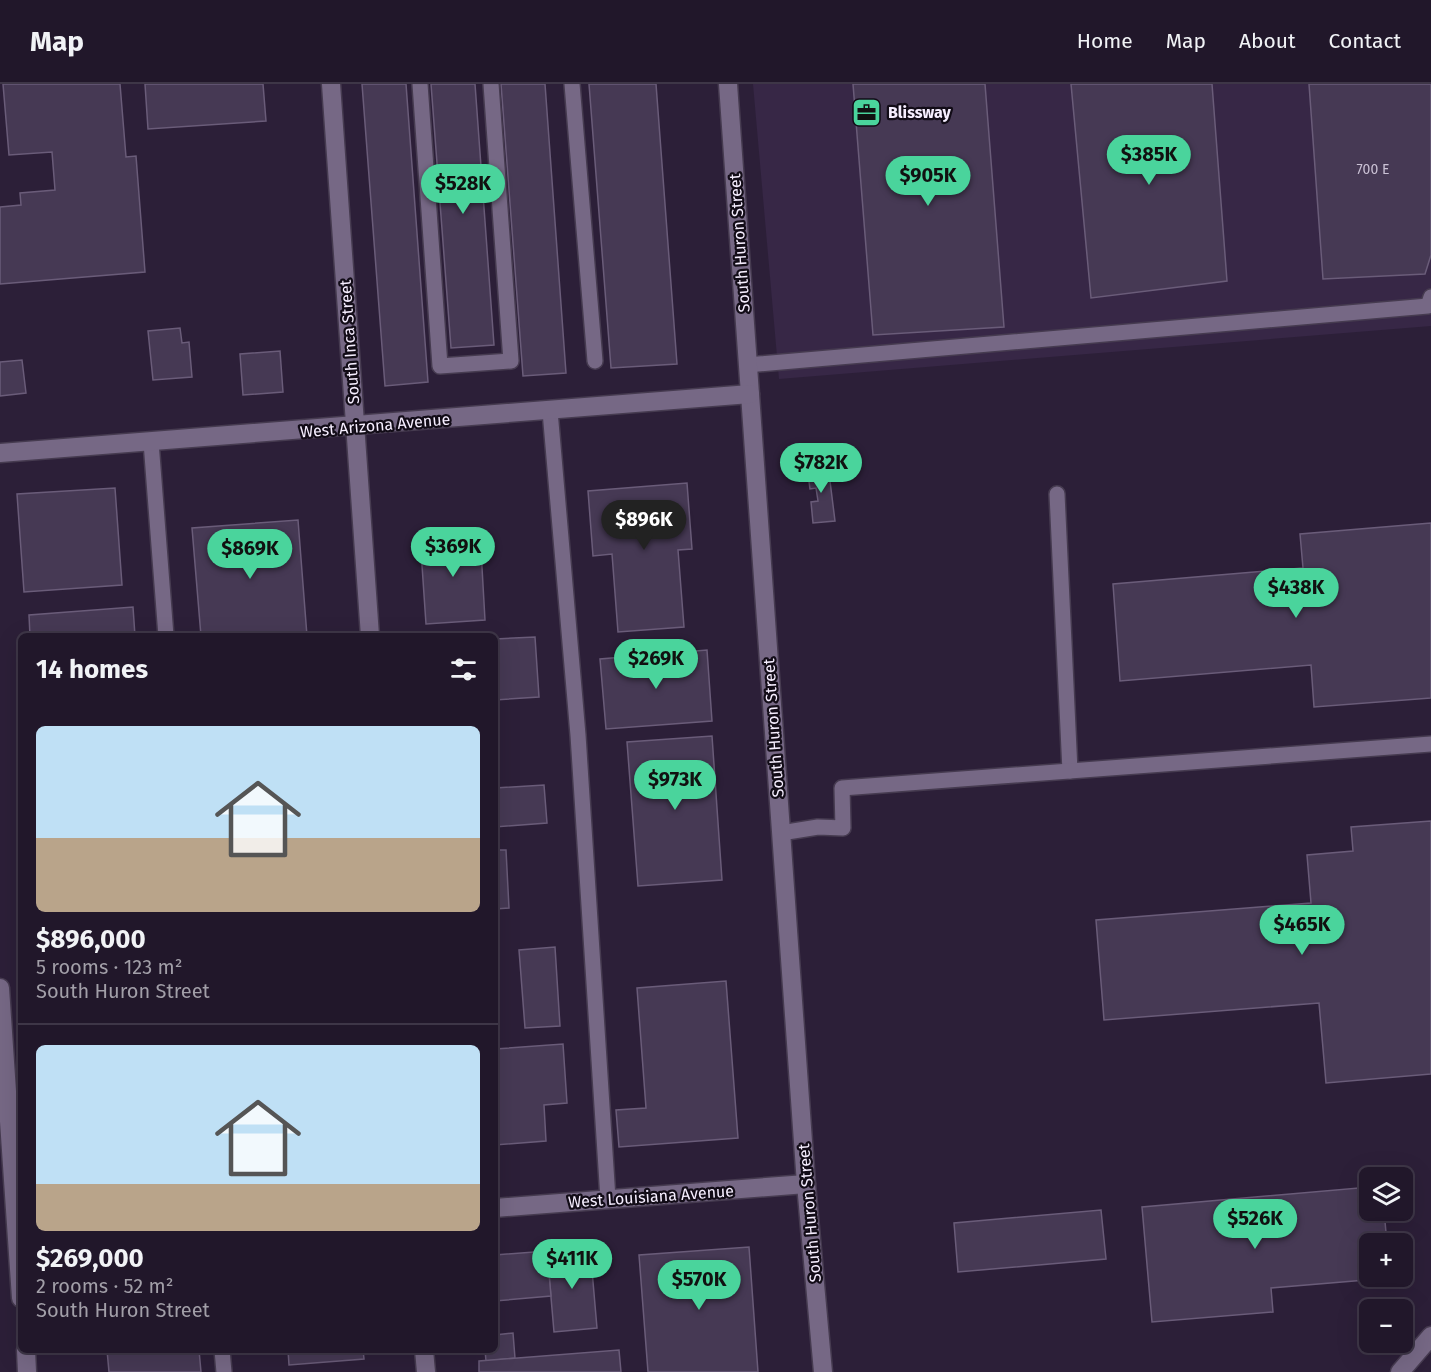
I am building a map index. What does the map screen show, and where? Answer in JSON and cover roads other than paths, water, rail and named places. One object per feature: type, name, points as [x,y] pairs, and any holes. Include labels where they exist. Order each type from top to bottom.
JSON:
[{"type":"street","name":"South Inca Street","points":[[331,84],[370,633]]},
{"type":"street","name":"South Huron Street","points":[[728,84],[806,1184],[823,1372]]},
{"type":"street","name":"West Arizona Avenue","points":[[0,453],[750,394]]},
{"type":"street","points":[[0,988],[12,1244],[18,1280]]},
{"type":"street","name":"West Louisiana Avenue","points":[[498,1208],[806,1184]]},
{"type":"street","points":[[1400,1372],[1431,1336]]},
{"type":"street","points":[[26,1353],[27,1372]]},
{"type":"street","points":[[424,1353],[426,1372]]},
{"type":"lane","points":[[420,84],[440,366],[511,360],[491,84]]},
{"type":"lane","points":[[572,84],[595,361]]},
{"type":"lane","points":[[747,365],[1428,306],[1431,297]]},
{"type":"lane","points":[[550,411],[578,735],[608,1199]]},
{"type":"lane","points":[[151,442],[166,633]]},
{"type":"lane","points":[[1057,494],[1070,771]]},
{"type":"lane","points":[[781,833],[819,827],[843,828],[842,788],[1431,744]]},
{"type":"lane","points":[[222,1353],[224,1372]]},
{"type":"place","name":"Blissway","points":[[867,112]]}]
